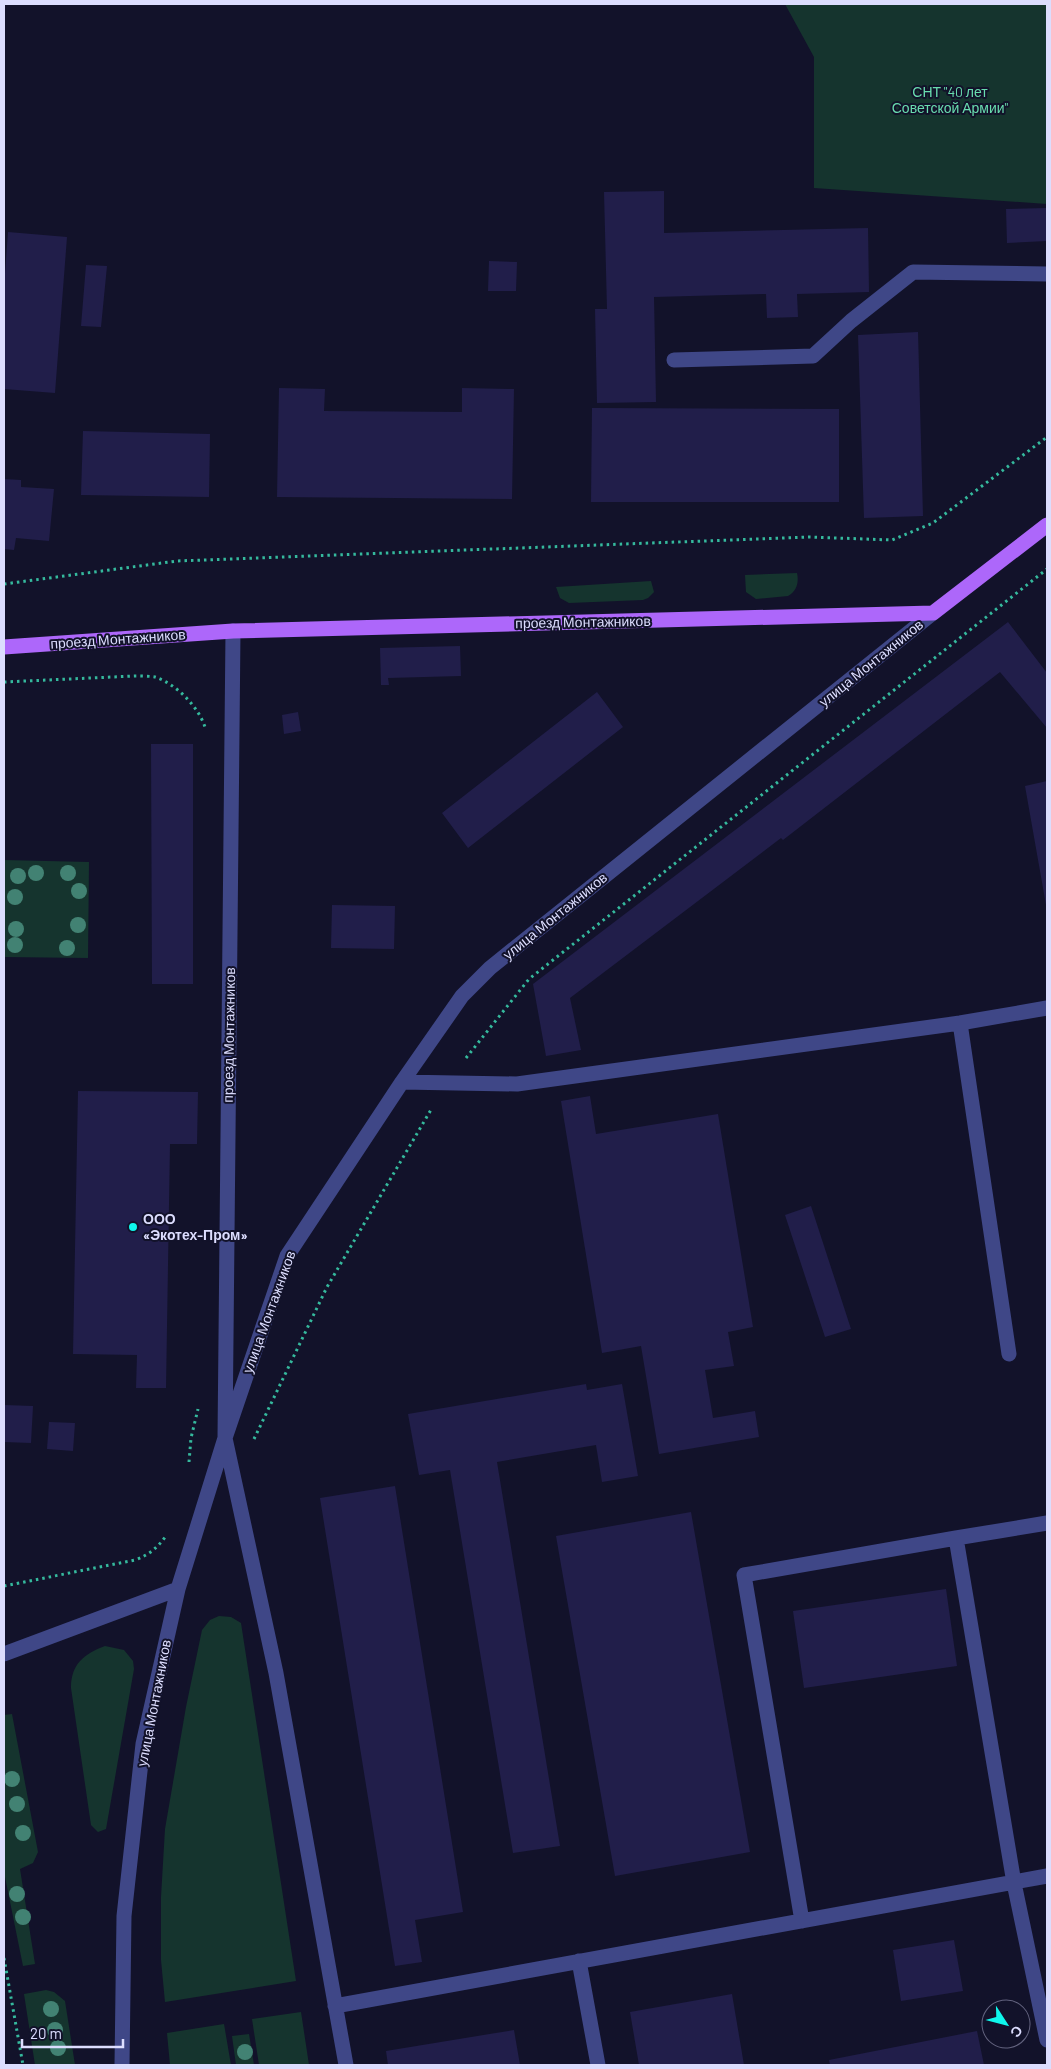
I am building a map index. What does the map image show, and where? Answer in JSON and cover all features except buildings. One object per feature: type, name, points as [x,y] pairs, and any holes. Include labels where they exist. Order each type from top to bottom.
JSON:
[{"type":"main road","name":"улица Монтажников","points":[[933,613],[1047,525]]},
{"type":"main road","name":"проезд Монтажников","points":[[4,647],[233,631],[933,613]]},
{"type":"street","points":[[674,360],[813,356],[851,321],[913,272],[1047,274]]},
{"type":"street","name":"улица Монтажников","points":[[122,2065],[124,1916],[143,1744],[178,1589],[225,1438],[287,1256],[402,1082],[462,996],[490,968],[933,613]]},
{"type":"street","name":"проезд Монтажников","points":[[225,1438],[233,631]]},
{"type":"street","points":[[402,1082],[516,1084],[960,1023],[1047,1008]]},
{"type":"street","points":[[960,1023],[1009,1354]]},
{"type":"street","points":[[225,1438],[276,1673],[346,2065]]},
{"type":"street","points":[[802,1921],[744,1575],[1047,1523]]},
{"type":"street","points":[[956,1538],[1014,1883],[1047,2040]]},
{"type":"street","points":[[4,1654],[178,1589]]},
{"type":"street","points":[[335,2006],[1047,1876]]},
{"type":"street","points":[[579,1961],[598,2065]]},
{"type":"path","points":[[4,584],[177,560],[809,537],[892,540],[933,523],[1047,437]]},
{"type":"path","points":[[250,1447],[327,1287],[447,1082],[529,978],[1047,569]]},
{"type":"path","points":[[4,682],[134,676],[155,678],[177,689],[202,719],[205,728]]},
{"type":"path","points":[[188,1468],[191,1438],[200,1400]]},
{"type":"path","points":[[4,1586],[135,1560],[148,1555],[159,1546],[170,1530]]},
{"type":"path","points":[[4,1958],[6,1983],[23,2065]]},
{"type":"green space","name":"СНТ \"40 лет Советской Армии\"","points":[[785,4],[1047,4],[1047,204],[814,188],[814,57]]},
{"type":"green space","points":[[797,573],[797,586],[788,596],[756,599],[746,592],[745,575]]},
{"type":"green space","points":[[651,581],[654,592],[643,600],[569,603],[560,598],[556,587]]},
{"type":"green space","points":[[4,860],[89,862],[88,958],[4,957]]},
{"type":"green space","points":[[219,1616],[231,1617],[241,1623],[296,1981],[165,2002],[161,1960],[161,1897],[165,1829],[186,1707],[202,1630],[210,1620]]},
{"type":"green space","points":[[105,1646],[124,1650],[133,1661],[134,1669],[106,1829],[98,1832],[91,1825],[71,1688],[73,1672],[80,1661],[85,1656]]},
{"type":"green space","points":[[12,1714],[38,1852],[33,1863],[20,1869],[35,1964],[23,1966],[4,1872],[4,1715]]},
{"type":"green space","points":[[46,1990],[54,1992],[65,2001],[75,2065],[35,2065],[24,1994]]},
{"type":"green space","points":[[301,2012],[309,2065],[259,2065],[252,2019]]},
{"type":"green space","points":[[224,2024],[231,2065],[170,2065],[167,2033]]},
{"type":"green space","points":[[249,2034],[254,2065],[236,2065],[232,2036]]},
{"type":"place","name":"ООО «Экотех-Пром»","points":[[133,1227]]}]
